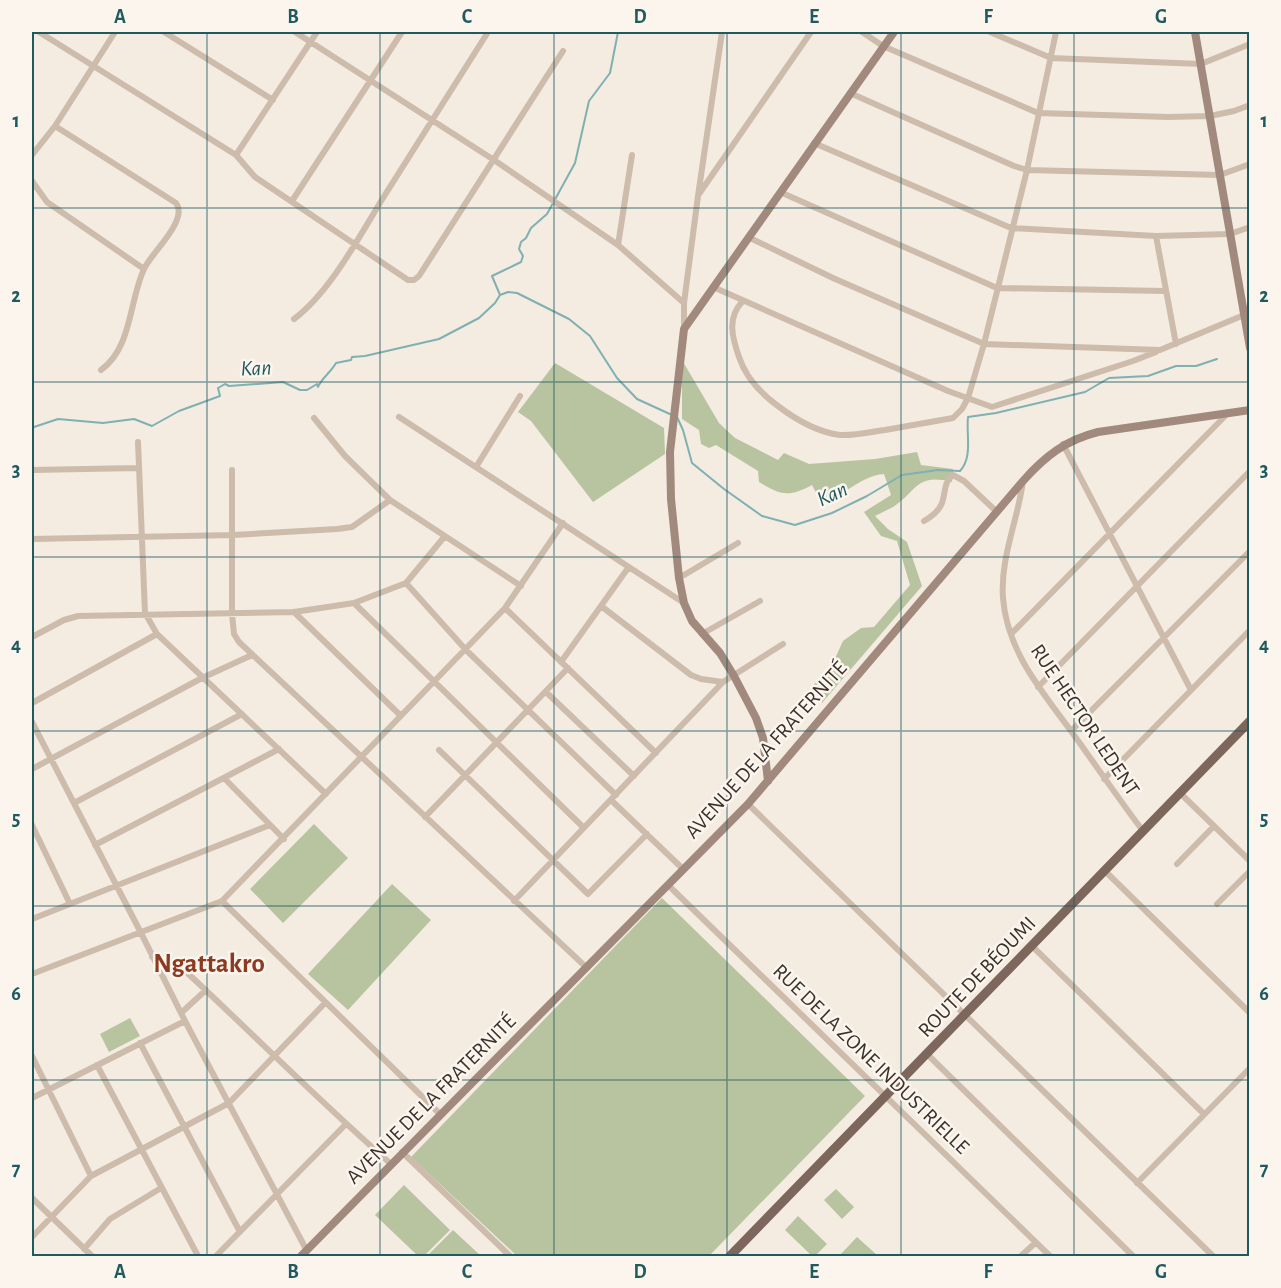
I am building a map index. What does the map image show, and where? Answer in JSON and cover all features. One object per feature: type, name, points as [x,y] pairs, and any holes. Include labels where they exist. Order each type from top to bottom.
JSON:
[{"type":"main road","name":"ROUTE DE BÉOUMI","points":[[730,1257],[1250,721]]},
{"type":"street","points":[[39,32],[236,155],[255,177],[408,280],[414,280],[419,276],[562,51]]},
{"type":"street","points":[[32,155],[55,126],[115,32]]},
{"type":"street","points":[[164,32],[273,100]]},
{"type":"street","points":[[295,32],[494,160],[618,245],[684,303]]},
{"type":"street","points":[[236,155],[317,32]]},
{"type":"street","points":[[292,201],[402,32]]},
{"type":"street","points":[[294,319],[307,309],[320,294],[354,245],[488,32]]},
{"type":"street","points":[[722,32],[684,303],[684,329],[670,452],[672,511],[684,603],[692,621],[720,653],[756,718],[763,738],[768,781]]},
{"type":"street","points":[[698,196],[812,32]]},
{"type":"street","points":[[862,32],[884,46],[1038,113],[1210,116],[1250,105]]},
{"type":"street","points":[[684,329],[894,32]]},
{"type":"street","points":[[990,32],[1051,58],[1201,64],[1250,44]]},
{"type":"street","points":[[742,302],[735,309],[731,322],[743,369],[752,383],[768,399],[791,416],[809,425],[840,435],[953,418],[968,398],[984,344],[1027,170],[1056,32]]},
{"type":"street","points":[[1195,32],[1250,348]]},
{"type":"street","points":[[850,93],[1027,170],[1220,175],[1250,164]]},
{"type":"street","points":[[55,126],[176,203],[180,208],[181,214],[177,222],[144,269],[115,356],[101,370]]},
{"type":"street","points":[[814,143],[1011,228],[1156,236],[1230,234],[1250,227]]},
{"type":"street","points":[[618,245],[632,155]]},
{"type":"street","points":[[32,181],[47,202],[144,269]]},
{"type":"street","points":[[780,192],[997,288],[1165,291]]},
{"type":"street","points":[[1156,236],[1176,344]]},
{"type":"street","points":[[748,237],[832,278],[984,344],[1160,350]]},
{"type":"street","points":[[713,287],[742,302],[992,407],[1133,361],[1244,315]]},
{"type":"street","points":[[476,467],[520,396]]},
{"type":"street","name":"AVENUE DE LA FRATERNITÉ","points":[[304,1254],[402,1152],[748,804],[1023,481],[1049,454],[1063,444],[1098,432],[1250,410]]},
{"type":"street","points":[[1011,634],[1229,413]]},
{"type":"street","points":[[399,417],[684,603]]},
{"type":"street","points":[[314,418],[345,456],[390,500],[521,586]]},
{"type":"street","points":[[138,442],[145,613],[157,634],[326,794]]},
{"type":"street","points":[[1063,444],[1191,690]]},
{"type":"street","points":[[32,470],[139,468]]},
{"type":"street","points":[[232,470],[234,634],[252,656],[587,968]]},
{"type":"street","points":[[1038,687],[1250,471]]},
{"type":"street","points":[[924,521],[942,506],[944,487],[953,475],[964,481],[997,512]]},
{"type":"street","name":"RUE HECTOR LEDENT","points":[[1023,481],[1004,576],[1003,599],[1011,634],[1017,650],[1038,687],[1143,831]]},
{"type":"street","points":[[32,539],[233,535],[352,527],[390,500]]},
{"type":"street","points":[[32,974],[222,902],[505,608],[562,523]]},
{"type":"street","points":[[32,637],[64,620],[78,616],[294,612],[354,603],[406,583],[445,536]]},
{"type":"street","points":[[679,578],[738,543]]},
{"type":"street","points":[[1071,731],[1250,551]]},
{"type":"street","points":[[561,662],[628,567]]},
{"type":"street","points":[[406,583],[466,650],[528,710],[683,869]]},
{"type":"street","points":[[702,634],[760,601]]},
{"type":"street","points":[[354,603],[433,683],[584,828]]},
{"type":"street","points":[[601,606],[691,675],[723,682]]},
{"type":"street","points":[[505,608],[656,753]]},
{"type":"street","points":[[294,612],[401,716]]},
{"type":"street","points":[[1104,779],[1250,630]]},
{"type":"street","points":[[32,703],[157,634]]},
{"type":"street","points":[[514,901],[723,682],[783,644]]},
{"type":"street","points":[[32,769],[202,678],[252,656]]},
{"type":"street","points":[[425,817],[568,668]]},
{"type":"street","points":[[546,692],[634,776]]},
{"type":"street","points":[[74,804],[242,714]]},
{"type":"street","points":[[32,722],[277,1196],[304,1254]]},
{"type":"street","points":[[95,845],[279,749]]},
{"type":"street","points":[[439,750],[588,894],[647,834]]},
{"type":"street","points":[[224,778],[284,839]]},
{"type":"street","points":[[1180,793],[1250,861]]},
{"type":"street","points":[[748,804],[1213,1257]]},
{"type":"street","points":[[32,825],[70,904]]},
{"type":"street","points":[[32,919],[270,825]]},
{"type":"street","points":[[1177,864],[1214,826]]},
{"type":"street","points":[[1104,870],[1250,1012]]},
{"type":"street","points":[[1217,904],[1250,871]]},
{"type":"street","name":"RUE DE LA ZONE INDUSTRIELLE","points":[[668,885],[1050,1257]]},
{"type":"street","points":[[222,902],[440,1114]]},
{"type":"street","points":[[1032,946],[1204,1114]]},
{"type":"street","points":[[152,957],[171,960],[206,990],[391,1164]]},
{"type":"street","points":[[181,1014],[206,990]]},
{"type":"street","points":[[32,1237],[91,1176],[229,1103],[325,1003]]},
{"type":"street","points":[[32,1098],[185,1021]]},
{"type":"street","points":[[140,1043],[240,1232]]},
{"type":"street","points":[[927,1054],[1133,1257]]},
{"type":"street","points":[[32,1056],[91,1176]]},
{"type":"street","points":[[97,1065],[198,1257]]},
{"type":"street","points":[[1137,1183],[1250,1068]]},
{"type":"street","points":[[216,1257],[346,1124]]},
{"type":"street","points":[[402,1152],[510,1257]]},
{"type":"street","points":[[84,1249],[110,1219],[161,1188]]},
{"type":"street","points":[[32,1198],[92,1257]]},
{"type":"street","points":[[1021,1257],[1035,1243]]},
{"type":"green space","points":[[682,360],[719,423],[735,438],[778,460],[784,453],[809,464],[875,459],[917,452],[921,465],[953,469],[952,482],[931,480],[924,482],[893,507],[875,516],[888,529],[907,542],[922,586],[822,703],[814,684],[827,676],[843,641],[861,628],[874,627],[910,585],[897,541],[881,536],[864,512],[891,495],[884,474],[867,478],[822,504],[812,485],[791,493],[767,487],[759,482],[758,471],[716,445],[709,448],[701,444],[699,430],[682,419]]},
{"type":"green space","points":[[555,363],[664,428],[665,454],[593,502],[531,421],[518,412]]},
{"type":"green space","points":[[314,824],[348,858],[283,923],[250,889]]},
{"type":"green space","points":[[392,884],[431,920],[348,1010],[308,974]]},
{"type":"green space","points":[[662,898],[865,1096],[709,1256],[517,1256],[411,1157]]},
{"type":"green space","points":[[130,1018],[140,1036],[109,1052],[100,1034]]},
{"type":"green space","points":[[404,1185],[450,1230],[424,1256],[418,1256],[375,1215]]},
{"type":"green space","points":[[836,1189],[854,1207],[842,1219],[824,1200]]},
{"type":"green space","points":[[798,1216],[827,1244],[815,1256],[812,1256],[785,1230]]},
{"type":"green space","points":[[453,1230],[481,1256],[427,1256]]},
{"type":"green space","points":[[857,1237],[878,1256],[839,1256]]},
{"type":"waterway","name":"Kan","points":[[32,429],[58,419],[103,423],[134,419],[152,426],[179,411],[220,396],[218,388],[225,384],[229,386],[283,382],[300,390],[307,390],[317,384],[318,387],[336,363],[351,360],[352,357],[439,339],[479,318],[500,295],[492,276],[521,262],[523,256],[519,249],[521,242],[531,228],[547,214],[575,163],[589,101],[610,73],[618,32]]},
{"type":"waterway","name":"Kan","points":[[500,295],[508,292],[517,293],[569,319],[590,336],[617,378],[637,399],[672,415]]},
{"type":"waterway","name":"Kan","points":[[677,417],[692,463],[762,516],[795,525],[832,513],[902,475],[938,470],[960,471],[968,453],[968,417],[996,413],[1085,392],[1109,378],[1148,376],[1176,366],[1196,366],[1217,359]]},
{"type":"district","name":"Ngattakro","points":[[209,963]]}]
